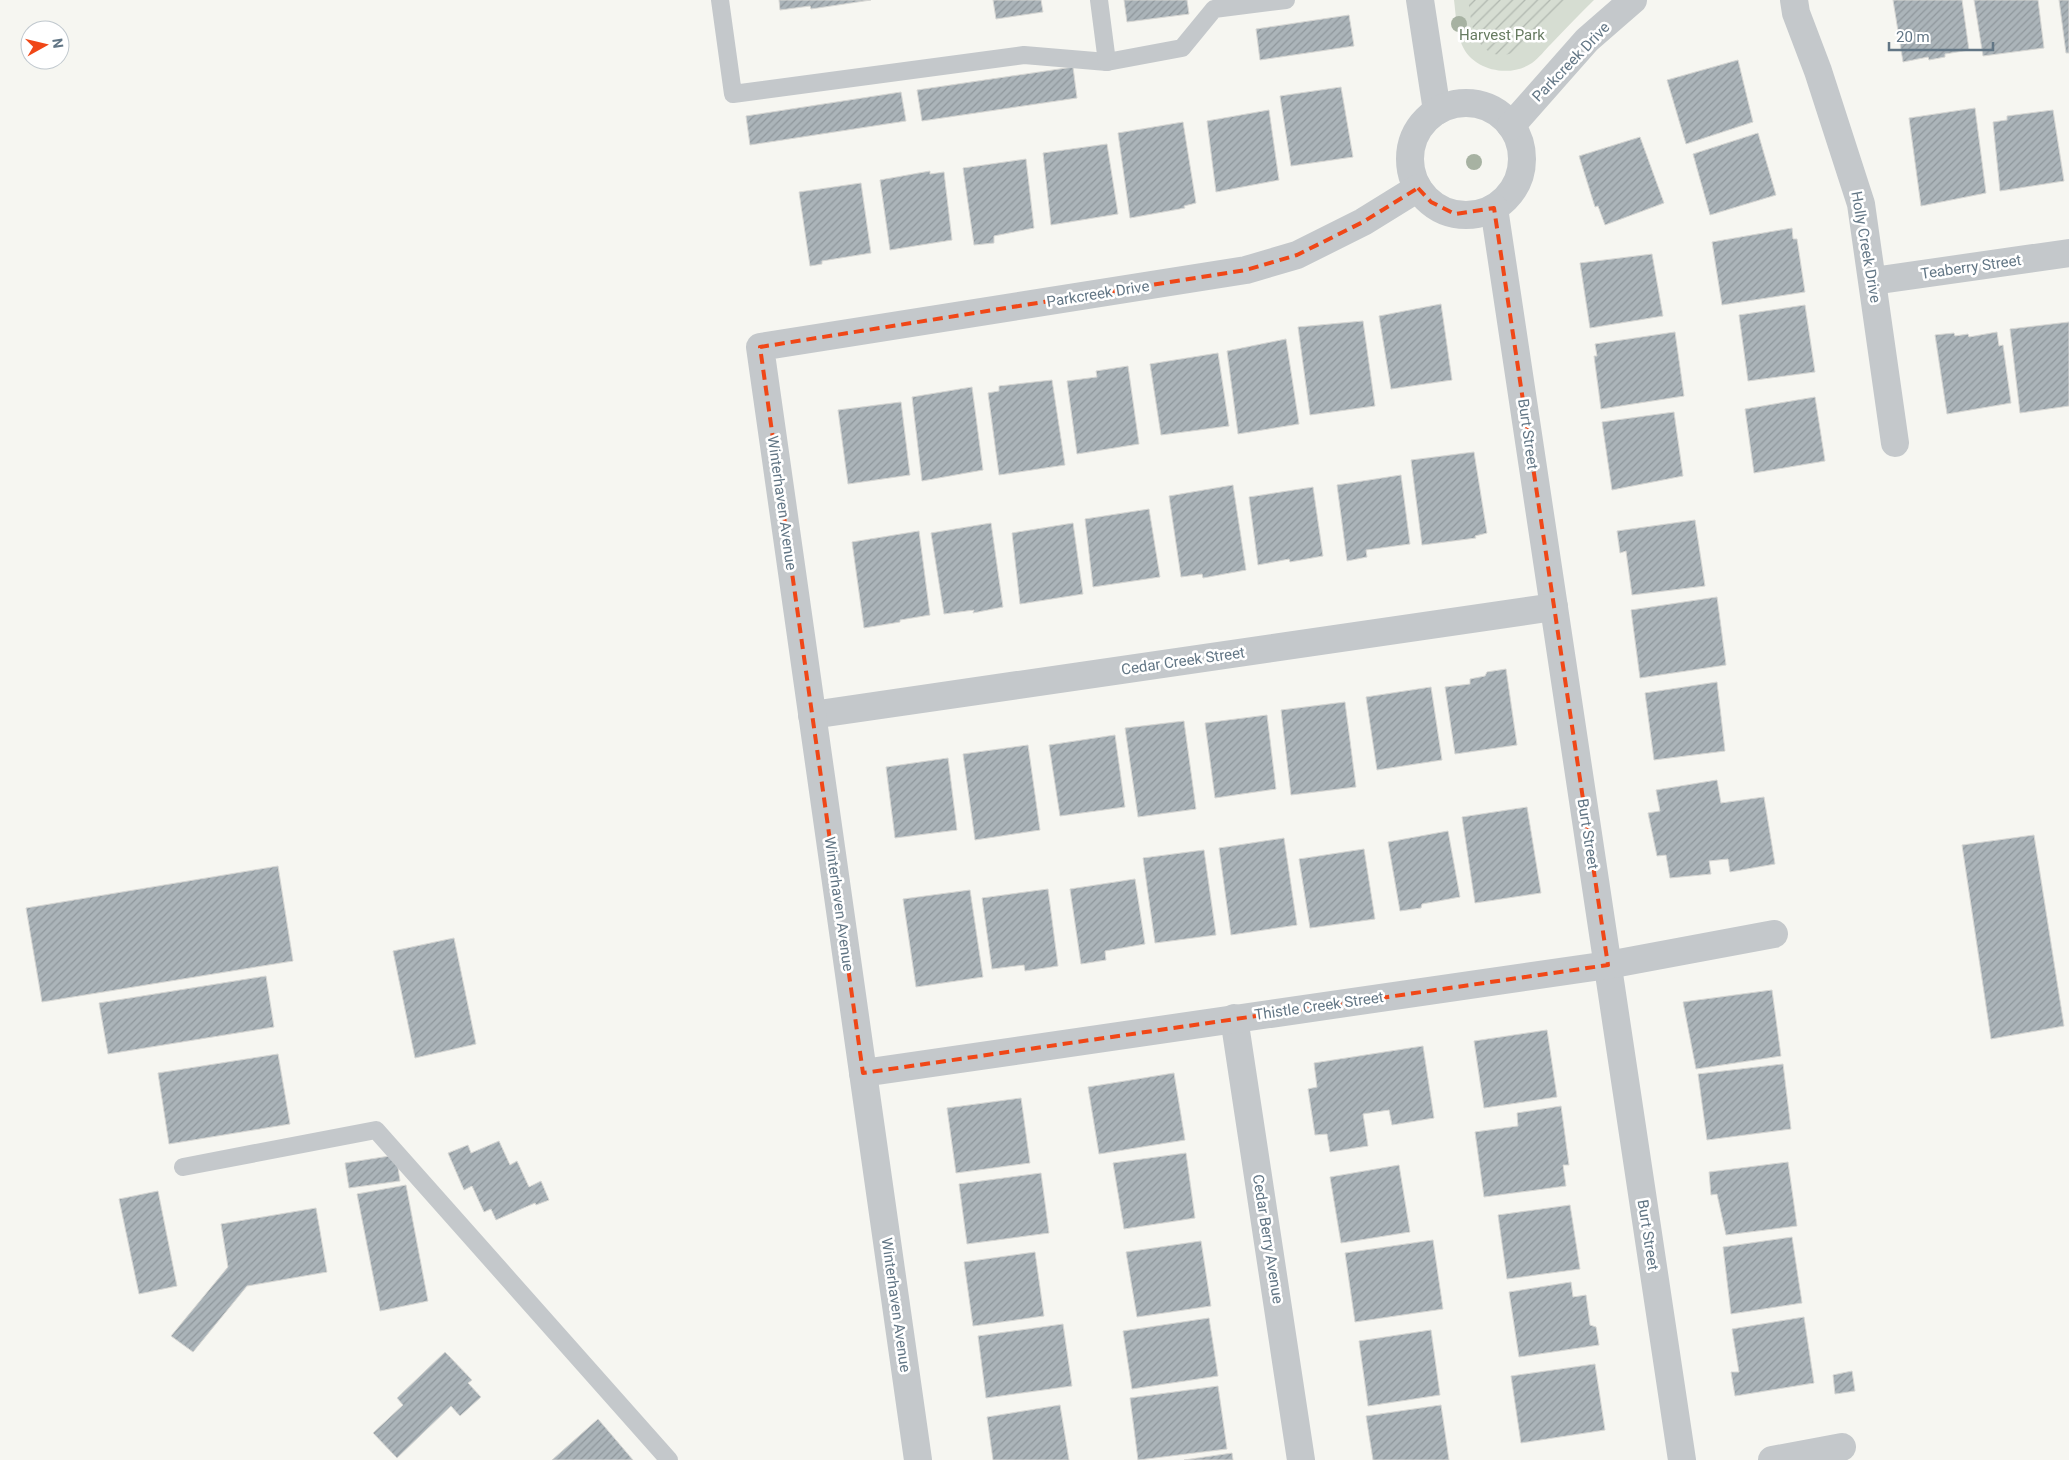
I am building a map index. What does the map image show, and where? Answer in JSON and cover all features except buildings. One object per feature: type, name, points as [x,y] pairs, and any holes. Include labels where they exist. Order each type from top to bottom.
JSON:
[{"type":"street","points":[[1420,0],[1437,111]]},
{"type":"street","name":"Parkcreek Drive","points":[[1511,126],[1587,40],[1633,0]]},
{"type":"street","name":"Holly Creek Drive","points":[[1794,0],[1796,13],[1818,71],[1861,204],[1896,444]]},
{"type":"street","points":[[1473,103],[1499,112],[1511,126],[1518,137],[1522,151],[1521,170],[1515,188],[1505,200],[1494,208],[1481,213],[1455,214],[1431,202],[1418,188],[1413,178],[1410,163],[1412,144],[1423,122],[1437,111],[1450,104],[1473,103]]},
{"type":"street","name":"Parkcreek Drive","points":[[760,347],[1246,270],[1297,255],[1363,222],[1418,188]]},
{"type":"street","name":"Burt Street","points":[[1494,208],[1682,1460]]},
{"type":"street","name":"Teaberry Street","points":[[1873,281],[2069,253]]},
{"type":"street","name":"Winterhaven Avenue","points":[[760,347],[918,1460]]},
{"type":"street","name":"Cedar Creek Street","points":[[812,715],[1554,607]]},
{"type":"street","name":"Thistle Creek Street","points":[[863,1073],[1234,1018],[1608,966],[1774,934]]},
{"type":"street","name":"Cedar Berry Avenue","points":[[1234,1018],[1301,1460]]},
{"type":"street","points":[[1772,1460],[1842,1447]]},
{"type":"lane","points":[[720,0],[733,94],[1024,55],[1107,62],[1182,48],[1213,5],[1286,0]]},
{"type":"lane","points":[[1099,0],[1107,62]]},
{"type":"lane","points":[[183,1168],[376,1130],[668,1460]]},
{"type":"highlighted area","points":[[1418,188],[1431,202],[1455,214],[1494,208],[1608,965],[863,1073],[760,347],[1246,270],[1297,255],[1363,222]]},
{"type":"green space","name":"Harvest Park","points":[[1454,0],[1594,0],[1535,61],[1523,68],[1503,71],[1483,66],[1467,54],[1458,34]]},
{"type":"green space","points":[[1468,0],[1572,0],[1531,41],[1524,34],[1521,36],[1528,44],[1513,53],[1499,55],[1486,49],[1475,35]]}]
